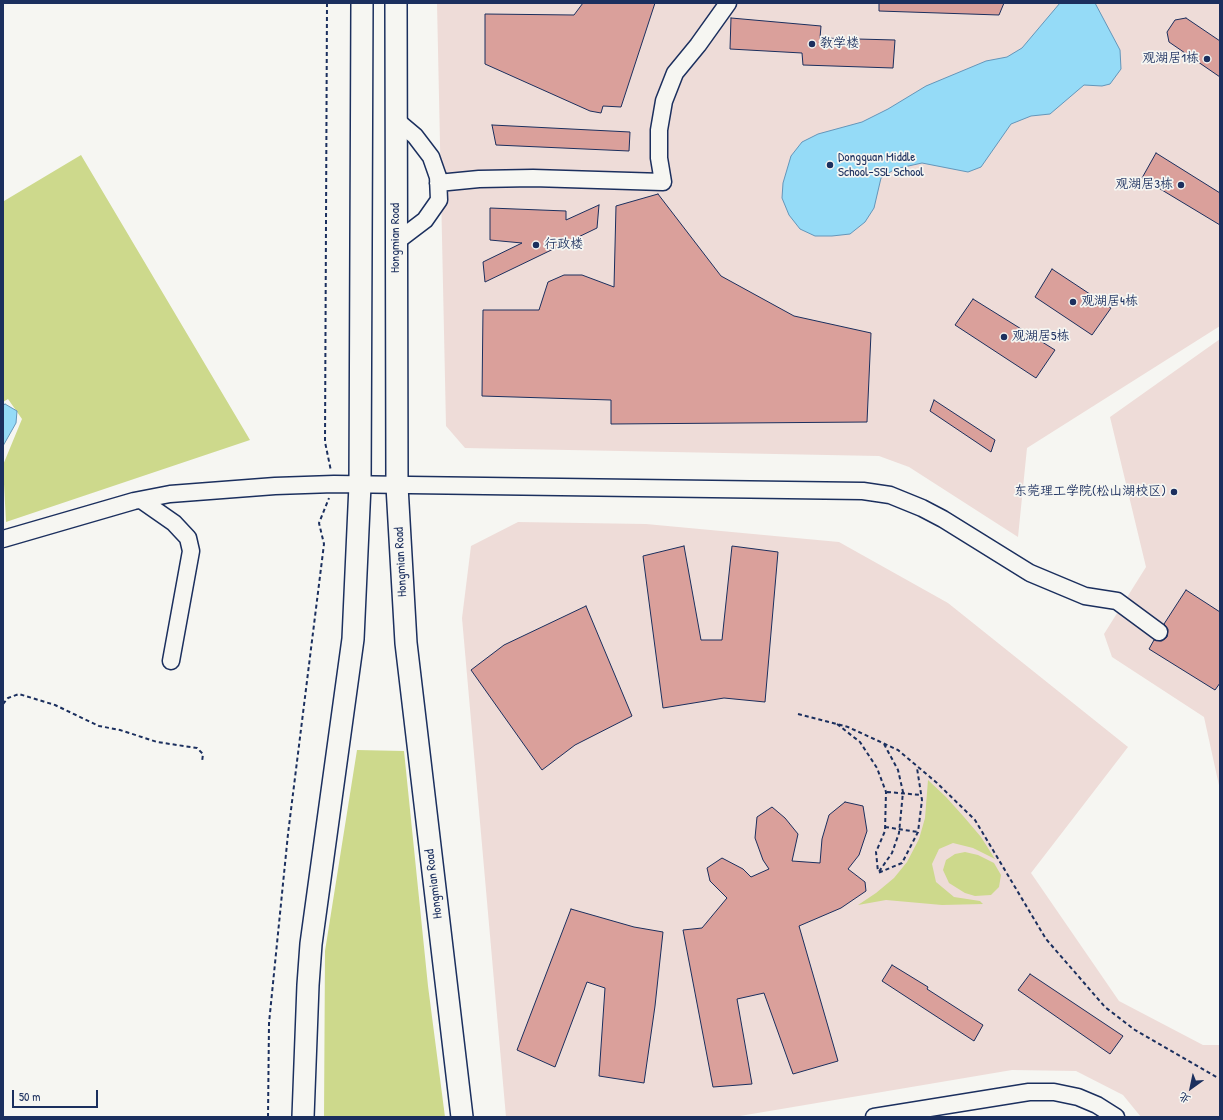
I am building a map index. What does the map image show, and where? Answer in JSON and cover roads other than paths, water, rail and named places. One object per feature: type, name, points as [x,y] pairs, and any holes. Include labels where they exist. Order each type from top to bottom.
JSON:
[{"type":"main road","points":[[303,1117],[309,964],[353,639],[360,485],[362,3]]},
{"type":"main road","name":"Hongmian Road","points":[[396,3],[397,486],[406,642],[462,1117]]},
{"type":"street","points":[[438,183],[479,179],[533,178],[663,182],[659,158],[659,130],[664,101],[676,73],[728,3]]},
{"type":"street","points":[[396,120],[415,136],[431,157],[438,183],[439,200],[425,220],[396,242]]},
{"type":"street","points":[[3,539],[141,500],[170,494],[275,486],[334,484],[877,493],[905,501],[936,516],[1030,573],[1085,596],[1117,601],[1159,632]]},
{"type":"street","points":[[141,500],[174,523],[188,538],[191,550],[171,661]]},
{"type":"street","points":[[874,1117],[1029,1092],[1054,1092],[1078,1097],[1098,1105],[1116,1117]]},
{"type":"water","points":[[1060,3],[1095,3],[1120,50],[1121,69],[1110,84],[1102,86],[1084,85],[1050,114],[1031,116],[1011,124],[981,167],[968,172],[922,163],[895,169],[881,178],[874,208],[865,222],[850,234],[815,236],[800,229],[789,215],[782,198],[783,183],[791,156],[802,142],[818,134],[862,122],[888,109],[926,86],[986,61],[1007,57],[1022,48]]},
{"type":"water","points":[[5,404],[17,411],[16,423],[3,446],[3,406]]},
{"type":"place","name":"教学楼","points":[[812,44]]},
{"type":"place","name":"观湖居1栋","points":[[1207,59]]},
{"type":"place","name":"Dongguan Middle School-SSL School","points":[[830,165]]},
{"type":"place","name":"观湖居3栋","points":[[1181,185]]},
{"type":"place","name":"行政楼","points":[[536,245]]},
{"type":"place","name":"观湖居4栋","points":[[1073,302]]},
{"type":"place","name":"观湖居5栋","points":[[1004,337]]},
{"type":"place","name":"东莞理工学院(松山湖校区)","points":[[1174,492]]}]
